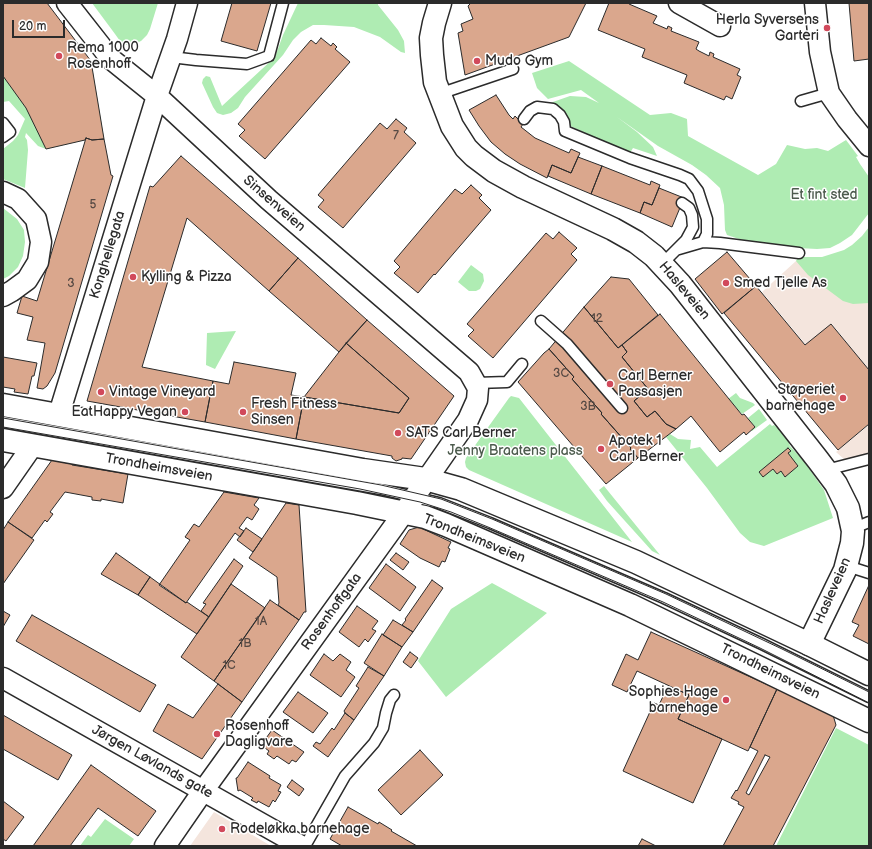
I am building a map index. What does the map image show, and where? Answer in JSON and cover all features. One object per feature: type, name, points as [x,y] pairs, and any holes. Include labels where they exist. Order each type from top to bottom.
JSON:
[{"type":"main road","name":"Hasleveien","points":[[440,3],[434,23],[432,38],[433,68],[439,94],[452,126],[466,148],[483,164],[523,187],[613,228],[645,249],[662,264],[680,284],[826,470],[836,484],[848,508],[861,525],[852,543],[846,566],[809,644]]},
{"type":"main road","name":"Trondheimsveien","points":[[3,404],[363,470],[414,496],[425,517],[630,605],[869,721]]},
{"type":"main road","name":"Trondheimsveien","points":[[3,440],[350,501],[414,496],[461,489],[636,562],[869,674]]},
{"type":"street","name":"Sinsenveien","points":[[67,3],[111,59],[157,96],[269,200],[472,377]]},
{"type":"street","points":[[157,96],[171,57],[187,3]]},
{"type":"street","points":[[679,3],[720,26]]},
{"type":"street","points":[[814,3],[820,52],[829,93],[847,119],[869,146]]},
{"type":"street","name":"Konghellegata","points":[[59,414],[157,96]]},
{"type":"street","points":[[3,192],[18,199],[36,219],[41,242],[38,262],[27,280],[3,296]]},
{"type":"street","name":"Rosenhoffgata","points":[[165,846],[468,420],[477,400],[478,388],[472,377]]},
{"type":"street","points":[[3,488],[33,446]]},
{"type":"street","name":"Jørgen Løvlands gate","points":[[3,678],[301,846]]},
{"type":"lane","points":[[171,57],[247,64],[269,56],[283,3]]},
{"type":"lane","points":[[439,94],[513,69]]},
{"type":"lane","points":[[801,101],[829,93]]},
{"type":"lane","points":[[524,119],[530,111],[537,108],[553,109],[560,115],[564,122],[565,131],[630,158],[689,179],[698,191],[707,219],[707,234],[703,242]]},
{"type":"lane","points":[[3,123],[10,132],[3,137]]},
{"type":"lane","points":[[662,264],[679,249],[690,234],[693,222],[692,215],[689,208],[682,203]]},
{"type":"lane","points":[[679,249],[703,242],[799,253]]},
{"type":"lane","points":[[541,321],[567,344],[622,408]]},
{"type":"lane","points":[[472,377],[507,382],[522,364]]},
{"type":"lane","points":[[3,422],[381,489],[439,503],[664,598],[869,697]]},
{"type":"lane","points":[[826,470],[869,459]]},
{"type":"lane","points":[[846,566],[869,573]]},
{"type":"lane","points":[[305,846],[345,776],[374,743],[383,728],[390,700],[394,695]]},
{"type":"shaded area","points":[[869,237],[869,370],[832,324],[806,345],[762,292],[796,261],[812,261],[851,251]]},
{"type":"shaded area","points":[[869,425],[869,454],[846,461],[836,452]]},
{"type":"shaded area","name":"Rodeløkka barnehage","points":[[214,812],[271,846],[190,846]]},
{"type":"green space","points":[[3,3],[91,61],[104,139],[92,140],[86,138],[85,140],[46,149],[38,146],[26,133],[25,137],[27,140],[28,150],[25,188],[3,179],[3,149],[18,135],[25,119],[9,101],[3,102]]},
{"type":"green space","points":[[92,3],[158,3],[147,35],[141,41],[126,45],[120,41]]},
{"type":"green space","points":[[298,3],[378,3],[398,30],[404,41],[405,53],[401,52],[380,37],[354,27],[313,25],[301,32],[293,40],[283,55],[245,97],[238,108],[231,113],[223,115],[217,113],[202,83],[203,79],[206,76],[210,77],[222,106],[275,57],[283,35]]},
{"type":"green space","name":"Et fint sted","points":[[569,61],[650,115],[671,113],[687,119],[688,136],[758,175],[776,164],[787,145],[805,149],[817,148],[828,151],[846,140],[858,156],[856,157],[869,177],[869,213],[852,235],[830,248],[798,248],[745,241],[727,235],[725,230],[724,205],[720,188],[692,165],[658,146],[617,117],[637,132],[653,147],[657,156],[633,148],[630,153],[627,152],[568,125],[558,106],[550,103],[570,96],[586,97],[599,103],[581,90],[548,99],[537,88],[532,73]]},
{"type":"green space","points":[[3,208],[17,219],[24,230],[25,242],[23,256],[18,267],[9,276],[3,279]]},
{"type":"green space","points":[[869,227],[869,303],[853,304],[843,301],[808,275],[796,261],[798,257],[822,257],[844,250],[862,236]]},
{"type":"green space","points":[[471,265],[483,274],[484,281],[480,289],[476,291],[469,291],[458,282]]},
{"type":"green space","points":[[236,331],[215,369],[206,365],[207,333]]},
{"type":"green space","points":[[736,393],[740,398],[755,405],[742,414],[728,399]]},
{"type":"green space","name":"Jenny Braatens plass","points":[[511,396],[519,398],[632,542],[469,470],[466,467],[466,458]]},
{"type":"green space","points":[[759,409],[767,420],[752,431],[751,430],[755,427],[748,418]]},
{"type":"green space","points":[[770,424],[772,426],[774,425],[787,437],[790,446],[803,460],[824,490],[833,518],[764,546],[750,542],[740,533],[707,488],[666,437],[670,434],[678,439],[691,440],[690,449],[700,447],[717,467]]},
{"type":"green space","points":[[604,486],[660,555],[652,551],[607,501],[599,490]]},
{"type":"green space","points":[[492,583],[547,613],[446,697],[418,661],[451,609]]},
{"type":"green space","points":[[836,728],[869,745],[869,846],[776,846]]},
{"type":"green space","points":[[105,819],[134,839],[129,846],[80,846],[88,835],[91,837]]},
{"type":"building","points":[[3,3],[47,3],[94,65],[92,67],[104,139],[92,140],[86,138],[85,140],[46,149],[26,108],[3,76]]},
{"type":"building","points":[[232,3],[271,3],[257,51],[221,41]]},
{"type":"building","points":[[471,3],[586,3],[569,37],[465,75],[458,33],[463,31],[461,24],[473,19],[468,6]]},
{"type":"building","points":[[609,3],[629,3],[657,16],[653,23],[667,29],[668,26],[672,28],[671,31],[699,42],[696,49],[699,51],[709,56],[710,52],[714,54],[713,57],[740,69],[737,75],[741,77],[732,99],[726,96],[724,100],[684,83],[687,75],[642,57],[645,49],[598,30]]},
{"type":"building","points":[[849,3],[869,3],[869,59],[854,61]]},
{"type":"building","points":[[321,38],[331,46],[333,43],[337,47],[335,49],[350,62],[265,159],[239,136],[245,130],[238,124],[311,40],[316,44]]},
{"type":"building","points":[[496,95],[509,115],[513,119],[515,116],[523,124],[521,127],[535,138],[569,153],[571,149],[580,153],[571,173],[552,165],[547,178],[520,164],[491,142],[469,110]]},
{"type":"building","points":[[396,119],[407,128],[404,132],[416,143],[343,228],[318,207],[324,200],[318,195],[380,123],[387,129]]},
{"type":"building","points":[[86,138],[92,140],[104,139],[111,175],[113,176],[55,373],[47,386],[43,389],[37,388],[45,343],[27,340],[33,317],[17,313],[22,296],[37,301]]},
{"type":"building","points":[[181,156],[298,258],[269,291],[187,218],[142,367],[213,381],[205,422],[87,401],[150,186],[153,187]]},
{"type":"building","points":[[578,157],[602,166],[591,194],[548,176],[552,165],[571,173]]},
{"type":"building","points":[[602,166],[650,185],[651,181],[660,185],[652,205],[644,202],[640,213],[591,194]]},
{"type":"building","points":[[471,185],[482,195],[479,198],[491,210],[418,293],[394,273],[400,267],[394,261],[455,189],[462,194]]},
{"type":"building","points":[[659,188],[684,198],[672,227],[640,213],[644,202],[652,205]]},
{"type":"building","points":[[559,232],[577,248],[571,254],[577,260],[493,358],[468,336],[474,330],[467,324],[546,233],[553,239]]},
{"type":"building","name":"Smed Tjelle As","points":[[727,252],[756,286],[722,314],[695,279]]},
{"type":"building","points":[[298,258],[367,320],[339,352],[269,291]]},
{"type":"building","points":[[611,277],[629,279],[658,315],[618,348],[584,307]]},
{"type":"building","points":[[756,286],[805,345],[831,324],[869,370],[869,424],[838,450],[724,313]]},
{"type":"building","name":"Carl Berner Passasjen","points":[[584,307],[618,348],[622,345],[627,352],[622,357],[648,389],[634,401],[647,417],[655,411],[666,424],[676,429],[638,458],[601,414],[602,413],[572,379],[574,377],[549,349]]},
{"type":"building","points":[[660,314],[742,415],[744,414],[755,427],[746,435],[744,432],[720,452],[691,416],[676,429],[666,424],[655,411],[647,417],[634,401],[648,389],[622,357],[627,352],[622,345]]},
{"type":"building","points":[[367,320],[454,396],[411,459],[402,458],[396,461],[392,458],[392,456],[296,439],[304,397],[399,413],[409,398],[346,343]]},
{"type":"building","points":[[346,343],[409,398],[399,413],[304,397]]},
{"type":"building","points":[[549,349],[574,377],[572,379],[602,413],[601,414],[638,458],[606,484],[518,382]]},
{"type":"building","points":[[3,357],[37,363],[28,394],[14,392],[15,389],[3,387]]},
{"type":"building","points":[[234,362],[296,373],[291,395],[304,397],[296,439],[205,422],[213,381],[229,384]]},
{"type":"building","points":[[788,448],[791,451],[788,453],[798,466],[785,477],[781,471],[777,474],[773,469],[763,477],[759,472]]},
{"type":"building","points":[[52,460],[72,465],[128,474],[123,503],[101,499],[101,501],[92,500],[92,497],[65,492],[50,512],[53,514],[47,522],[45,520],[32,538],[8,522]]},
{"type":"building","points":[[224,492],[259,498],[254,505],[259,509],[252,520],[247,517],[239,528],[244,531],[240,537],[235,533],[186,603],[159,585],[190,540],[185,537],[194,524],[199,527]]},
{"type":"building","points":[[286,503],[299,505],[306,612],[304,612],[299,620],[278,605],[277,577],[249,558]]},
{"type":"building","points":[[8,522],[34,540],[3,584],[3,530]]},
{"type":"building","points":[[419,527],[451,542],[445,562],[442,561],[439,567],[420,558],[400,544],[409,530]]},
{"type":"building","points":[[246,528],[262,539],[253,552],[237,540]]},
{"type":"building","points":[[116,553],[150,577],[138,595],[101,574]]},
{"type":"building","points":[[396,553],[409,562],[403,570],[390,560]]},
{"type":"building","points":[[234,559],[243,566],[209,617],[201,611],[206,604],[203,603]]},
{"type":"building","points":[[386,564],[416,587],[400,611],[369,588]]},
{"type":"building","points":[[150,577],[186,603],[187,602],[209,617],[197,634],[138,595]]},
{"type":"building","points":[[432,580],[443,588],[413,632],[402,625]]},
{"type":"building","points":[[231,584],[265,608],[214,681],[181,657]]},
{"type":"building","points":[[869,585],[869,644],[853,636],[859,625],[852,622]]},
{"type":"building","points":[[270,600],[299,620],[242,702],[214,681]]},
{"type":"building","points":[[357,606],[378,621],[372,629],[376,631],[368,642],[365,639],[359,647],[339,632]]},
{"type":"building","points":[[3,611],[10,615],[3,627]]},
{"type":"building","points":[[32,615],[156,685],[140,712],[16,641]]},
{"type":"building","points":[[393,620],[413,632],[402,647],[383,635]]},
{"type":"building","points":[[651,632],[777,689],[748,751],[678,719],[689,695],[637,671],[627,692],[612,685],[626,654],[638,660]]},
{"type":"building","points":[[382,634],[402,647],[384,676],[364,663]]},
{"type":"building","points":[[410,652],[418,658],[411,668],[403,662]]},
{"type":"building","points":[[324,654],[333,661],[340,654],[351,662],[346,670],[355,677],[341,697],[310,675]]},
{"type":"building","points":[[368,667],[384,676],[354,720],[344,711],[359,688],[356,686]]},
{"type":"building","points":[[218,684],[242,702],[202,759],[153,731],[168,704],[193,718]]},
{"type":"building","points":[[676,689],[689,695],[678,719],[722,739],[693,803],[623,771],[654,703],[659,705],[665,692],[673,696]]},
{"type":"building","points":[[777,689],[779,691],[780,689],[833,715],[836,725],[773,846],[723,846],[744,807],[738,804],[739,802],[731,798],[736,790],[737,791],[758,751],[750,747]],"holes":[[[765,755],[770,757],[749,795],[746,793]]]},
{"type":"building","points":[[298,692],[328,713],[313,733],[283,712]]},
{"type":"building","points":[[345,713],[354,720],[328,757],[313,746],[316,742],[320,744],[332,728],[334,730]]},
{"type":"building","points":[[3,715],[72,755],[58,780],[3,749]]},
{"type":"building","points":[[272,730],[304,752],[296,762],[292,760],[289,764],[277,756],[274,759],[267,754],[269,751],[261,745]]},
{"type":"building","points":[[420,750],[443,775],[401,815],[378,790]]},
{"type":"building","points":[[248,762],[281,785],[278,791],[281,792],[275,802],[273,800],[269,807],[258,801],[257,803],[251,800],[253,798],[240,790],[238,791],[236,778]]},
{"type":"building","points":[[91,765],[156,811],[138,836],[98,808],[70,846],[33,846]]},
{"type":"building","points":[[292,780],[304,789],[299,796],[287,787]]},
{"type":"building","points":[[3,801],[24,817],[6,841],[3,839]]},
{"type":"building","points":[[348,807],[378,824],[379,822],[392,830],[391,831],[417,846],[342,846],[330,839]]},
{"type":"building","points":[[642,839],[656,846],[638,846]]},
{"type":"tram line","points":[[3,418],[381,485],[441,499],[492,519],[666,594],[869,692]]},
{"type":"tram line","points":[[3,427],[360,489],[420,502],[451,512],[488,527],[663,602],[760,648],[869,703]]},
{"type":"place","name":"Herla Syversens Garteri","points":[[827,28]]},
{"type":"place","name":"Rema 1000 Rosenhoff","points":[[59,56]]},
{"type":"place","name":"Mudo Gym","points":[[477,61]]},
{"type":"place","name":"Kylling & Pizza","points":[[133,277]]},
{"type":"place","name":"Smed Tjelle As","points":[[726,283]]},
{"type":"place","name":"Carl Berner Passasjen","points":[[610,384]]},
{"type":"place","name":"Vintage Vineyard","points":[[101,392]]},
{"type":"place","name":"Støperiet barnehage","points":[[843,398]]},
{"type":"place","name":"EatHappy Vegan","points":[[185,412]]},
{"type":"place","name":"Fresh Fitness Sinsen","points":[[243,412]]},
{"type":"place","name":"SATS Carl Berner","points":[[398,433]]},
{"type":"place","name":"Apotek 1 Carl Berner","points":[[601,449]]},
{"type":"place","name":"Sophies Hage barnehage","points":[[726,700]]},
{"type":"place","name":"Rosenhoff Dagligvare","points":[[217,734]]},
{"type":"place","name":"Rodeløkka barnehage","points":[[222,829]]}]
